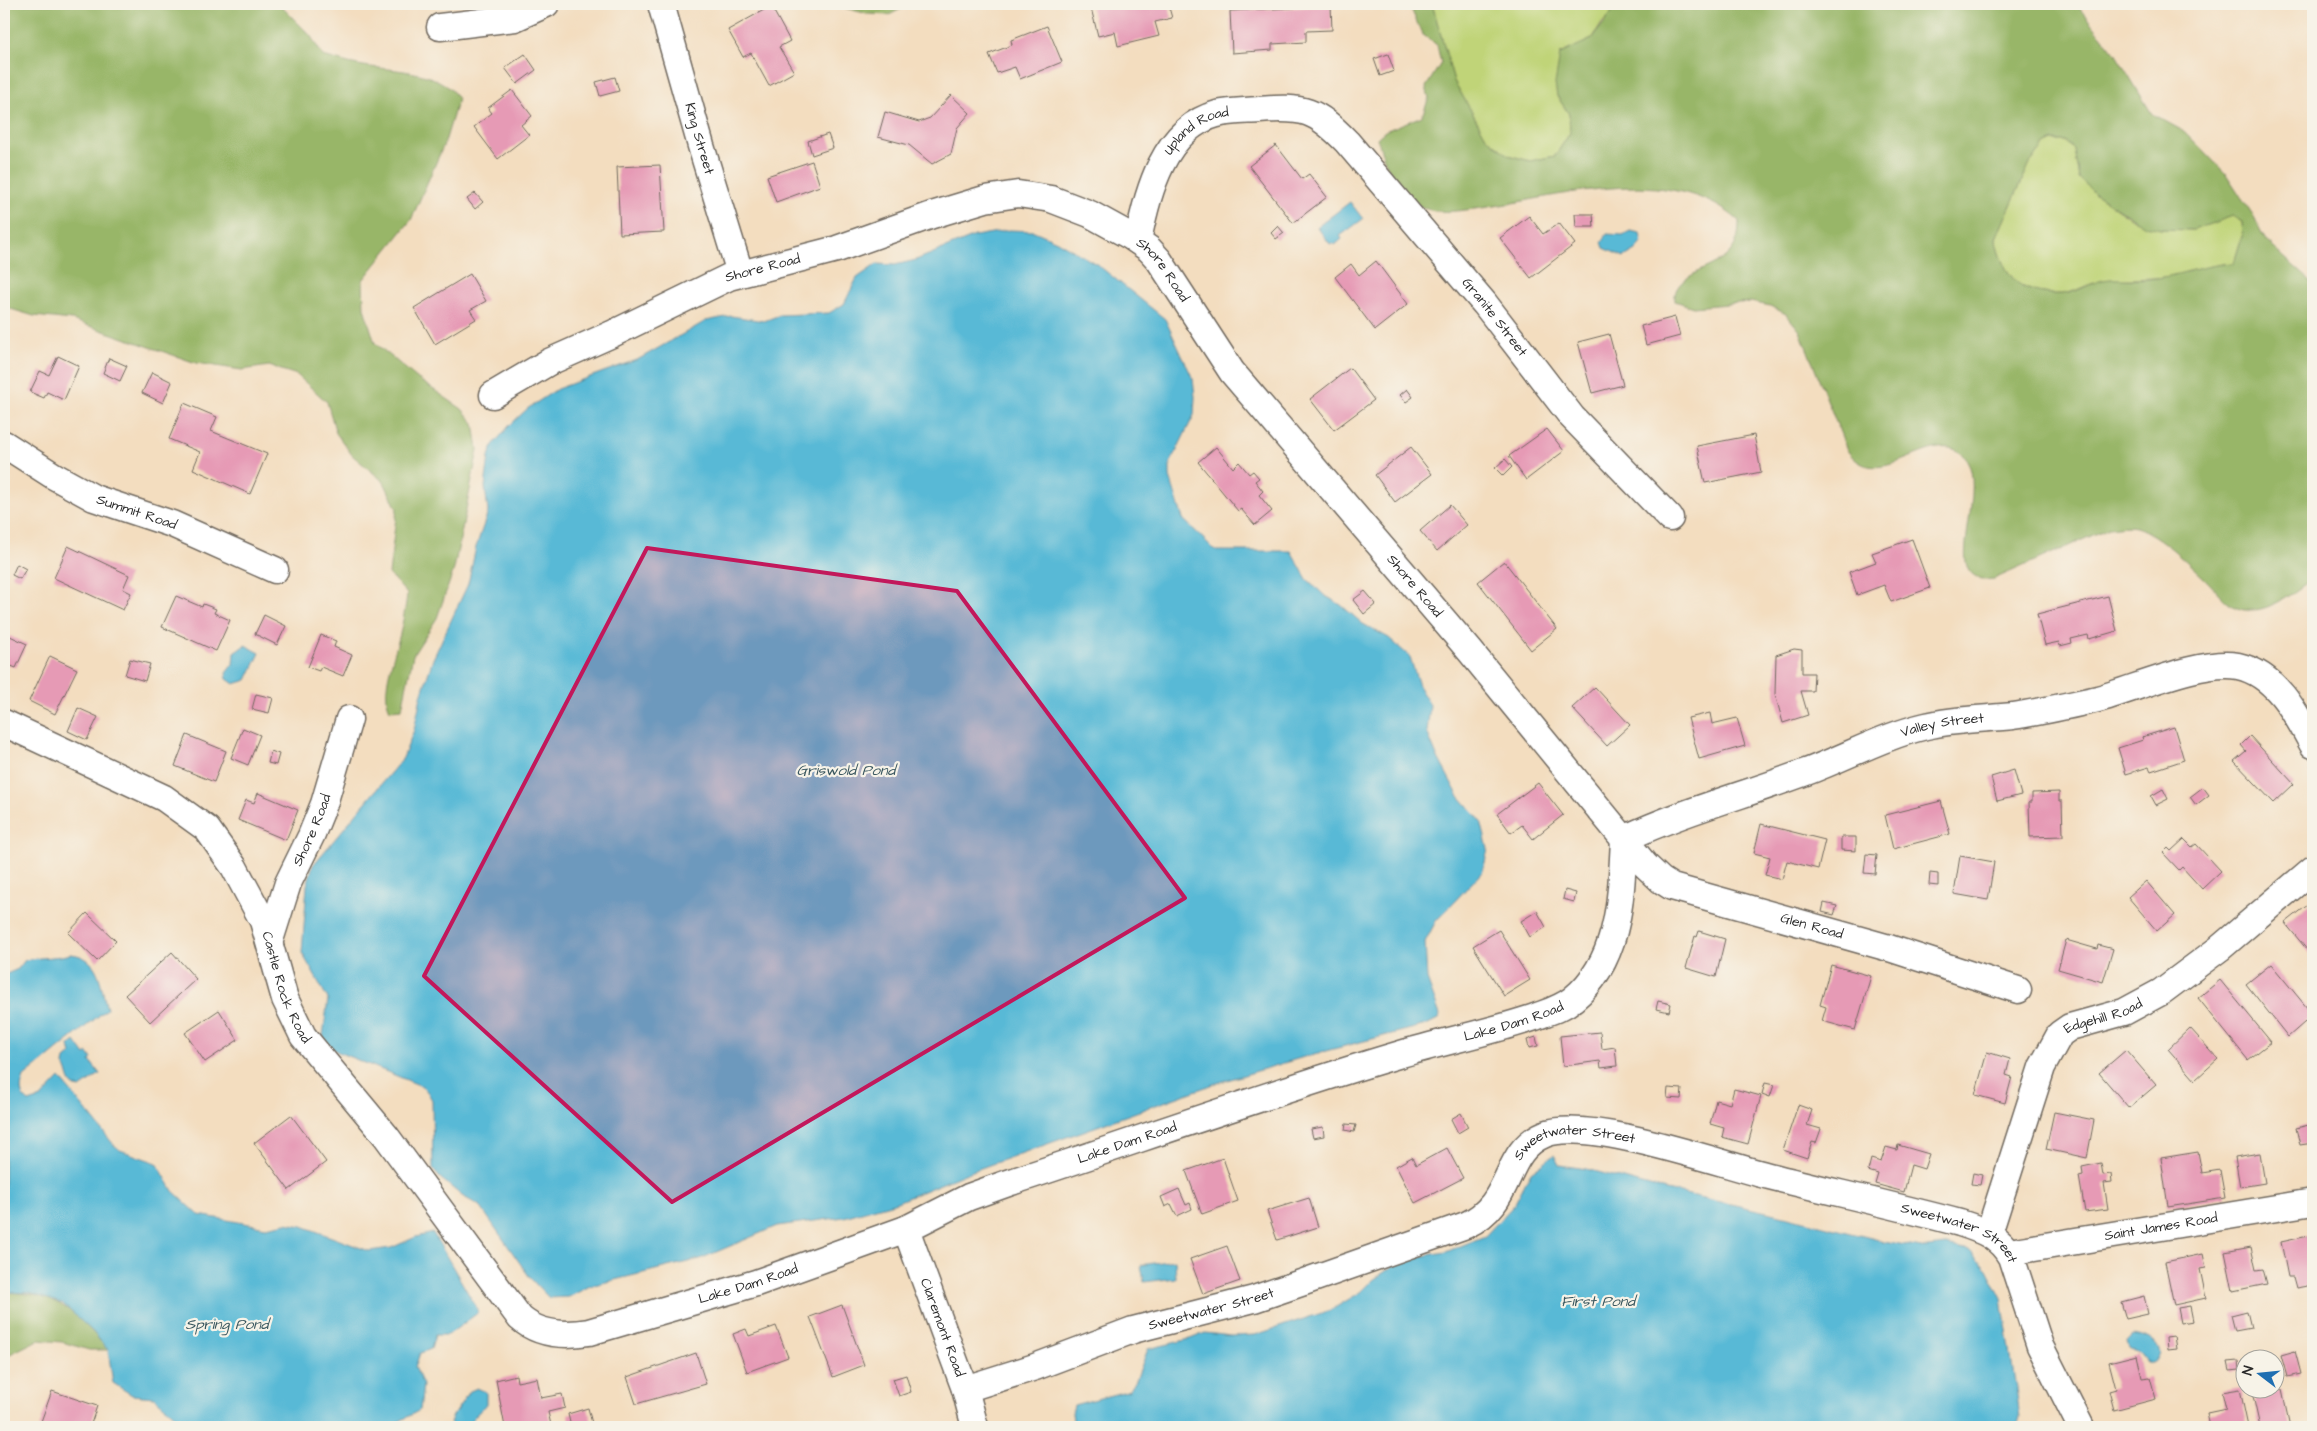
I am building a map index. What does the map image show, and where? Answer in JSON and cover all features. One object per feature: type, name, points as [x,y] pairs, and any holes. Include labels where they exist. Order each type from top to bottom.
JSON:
[{"type":"street","points":[[440,26],[515,18],[546,4]]},
{"type":"street","name":"King Street","points":[[661,4],[701,146],[740,273]]},
{"type":"street","name":"Upland Road","points":[[1138,240],[1159,169],[1169,149],[1186,130],[1201,120],[1217,114],[1242,111],[1292,108],[1308,111],[1319,116]]},
{"type":"street","name":"Granite Street","points":[[1319,116],[1347,142],[1479,297],[1568,412],[1670,518]]},
{"type":"street","name":"Shore Road","points":[[493,394],[549,362],[654,314],[717,282],[740,273],[837,249],[932,215],[985,199],[1010,195],[1038,196],[1075,207],[1138,240],[1159,260],[1232,372],[1470,651],[1624,839]]},
{"type":"street","name":"Summit Road","points":[[4,444],[54,476],[94,498],[172,524],[275,570]]},
{"type":"street","name":"Valley Street","points":[[1624,839],[1659,822],[1801,774],[1882,739],[1927,726],[2055,709],[2101,698],[2192,671],[2221,665],[2251,670],[2270,682],[2298,718],[2313,745]]},
{"type":"street","name":"Shore Road","points":[[270,940],[285,889],[324,804],[349,719]]},
{"type":"street","name":"Castle Rock Road","points":[[4,723],[136,783],[164,798],[207,829],[234,868],[256,907],[270,940],[285,999],[302,1036],[386,1136],[520,1318]]},
{"type":"street","name":"Glen Road","points":[[1624,839],[1645,865],[1669,886],[1889,948],[2018,990]]},
{"type":"street","name":"Lake Dam Road","points":[[520,1318],[530,1325],[547,1332],[574,1334],[589,1332],[756,1283],[906,1229],[969,1197],[1008,1183],[1278,1092],[1402,1054],[1515,1023],[1567,1004],[1584,989],[1595,975],[1612,941],[1620,898],[1624,839]]},
{"type":"street","name":"Edgehill Road","points":[[1989,1233],[2042,1067],[2060,1034],[2070,1027],[2124,1012],[2161,992],[2220,948],[2313,869]]},
{"type":"street","name":"Sweetwater Street","points":[[965,1389],[1036,1367],[1126,1332],[1262,1296],[1466,1225],[1477,1220],[1494,1204],[1501,1194],[1516,1160],[1526,1145],[1543,1135],[1554,1132],[1587,1131],[1629,1138],[1752,1172],[1960,1223],[1989,1233],[2009,1252],[2040,1346],[2081,1427]]},
{"type":"street","name":"Saint James Road","points":[[2009,1252],[2313,1202]]},
{"type":"street","name":"Claremont Road","points":[[906,1229],[965,1389],[975,1427]]},
{"type":"highlighted area","points":[[647,548],[957,591],[1185,898],[672,1202],[424,976]]},
{"type":"green space","points":[[4,4],[279,4],[310,35],[323,56],[354,64],[427,76],[440,81],[458,99],[445,142],[411,220],[363,280],[364,308],[375,343],[418,379],[462,409],[474,423],[478,450],[454,569],[437,618],[413,655],[402,709],[390,710],[387,701],[390,668],[400,634],[407,594],[389,574],[397,509],[384,482],[352,455],[336,433],[327,402],[297,375],[269,366],[242,370],[196,363],[72,320],[34,316],[4,307]]},
{"type":"green space","points":[[829,4],[911,4],[889,15],[868,14]]},
{"type":"green space","points":[[1409,4],[1432,4],[1454,81],[1486,137],[1508,155],[1530,161],[1555,156],[1570,133],[1569,114],[1557,96],[1555,84],[1560,54],[1592,39],[1612,12],[1602,4],[2076,4],[2115,53],[2152,114],[2185,132],[2226,174],[2251,212],[2266,241],[2313,283],[2313,578],[2290,595],[2272,605],[2254,610],[2239,609],[2225,600],[2194,568],[2165,543],[2136,527],[2126,526],[2109,528],[1994,579],[1981,580],[1970,571],[1966,561],[1972,479],[1969,465],[1962,454],[1949,448],[1935,449],[1889,465],[1874,467],[1860,463],[1847,450],[1800,331],[1786,314],[1770,306],[1750,302],[1693,307],[1675,301],[1676,292],[1680,284],[1697,272],[1725,257],[1731,251],[1738,237],[1739,221],[1711,202],[1680,192],[1646,187],[1575,192],[1453,211],[1431,210],[1418,205],[1410,199],[1392,175],[1383,157],[1377,138],[1385,131],[1422,116],[1429,98],[1426,87],[1441,63],[1437,45],[1422,34]],"holes":[[[2053,141],[2066,141],[2074,150],[2079,178],[2094,193],[2145,226],[2161,229],[2193,230],[2233,216],[2242,222],[2243,233],[2234,263],[2159,278],[2103,280],[2063,294],[2040,292],[2023,287],[2010,275],[2003,263],[1996,244],[1996,238],[2030,163],[2045,145]]]},
{"type":"green space","points":[[1432,4],[1602,4],[1613,12],[1602,23],[1592,39],[1560,54],[1557,96],[1569,114],[1570,133],[1555,156],[1530,161],[1508,155],[1486,137],[1454,81]]},
{"type":"green space","points":[[2053,141],[2066,141],[2074,150],[2079,178],[2094,193],[2132,219],[2161,229],[2193,230],[2232,216],[2242,222],[2243,233],[2234,263],[2214,266],[2182,275],[2095,283],[2063,294],[2040,292],[2023,287],[2006,269],[1996,244],[1996,238],[2030,163],[2045,145]]},
{"type":"green space","points":[[4,1292],[38,1296],[64,1306],[85,1324],[108,1350],[89,1350],[62,1342],[38,1340],[4,1357]]},
{"type":"water","points":[[1350,202],[1363,219],[1340,236],[1342,239],[1335,245],[1330,244],[1317,227]]},
{"type":"water","name":"Griswold Pond","points":[[1009,230],[1034,231],[1057,241],[1098,265],[1165,319],[1193,379],[1195,397],[1194,415],[1170,464],[1170,477],[1183,519],[1216,551],[1291,551],[1307,579],[1324,595],[1341,605],[1363,624],[1389,638],[1410,657],[1420,689],[1430,705],[1427,732],[1436,754],[1458,795],[1481,821],[1488,849],[1483,871],[1436,921],[1425,942],[1427,979],[1440,1015],[1438,1019],[1426,1025],[1314,1054],[1214,1084],[967,1173],[897,1202],[844,1217],[777,1226],[700,1259],[590,1286],[569,1297],[549,1298],[531,1279],[480,1206],[462,1196],[439,1177],[433,1168],[432,1100],[427,1091],[419,1085],[338,1052],[328,1046],[323,1036],[328,999],[302,953],[307,885],[313,865],[403,758],[414,730],[421,696],[433,659],[468,584],[476,547],[488,512],[485,487],[489,456],[493,445],[527,409],[557,389],[639,359],[706,321],[731,316],[764,321],[780,315],[829,313],[844,304],[857,278],[877,264],[895,265],[916,260],[975,236]]},
{"type":"water","points":[[1630,231],[1640,233],[1642,243],[1636,250],[1624,257],[1604,248],[1602,242],[1607,234],[1623,235]]},
{"type":"water","points":[[245,645],[260,653],[247,680],[234,684],[227,679],[226,673],[233,664],[234,653]]},
{"type":"water","name":"Spring Pond","points":[[71,954],[81,956],[94,966],[98,974],[107,1009],[24,1077],[21,1088],[23,1096],[29,1102],[41,1098],[60,1078],[114,1145],[120,1150],[157,1163],[173,1191],[199,1215],[266,1227],[286,1223],[302,1226],[369,1251],[391,1248],[416,1237],[433,1233],[479,1312],[448,1335],[435,1335],[431,1349],[420,1353],[415,1367],[423,1385],[420,1410],[389,1427],[188,1427],[154,1397],[132,1395],[113,1383],[108,1350],[92,1331],[63,1304],[30,1293],[4,1292],[4,975],[18,969],[25,960]]},
{"type":"water","points":[[75,1041],[85,1055],[88,1053],[92,1059],[90,1061],[100,1074],[80,1088],[71,1083],[64,1065],[65,1059],[71,1054],[69,1046]]},
{"type":"water","name":"First Pond","points":[[1554,1155],[1559,1165],[1587,1169],[1657,1188],[1776,1214],[1879,1240],[1921,1248],[1946,1245],[1969,1250],[1987,1269],[2002,1299],[2020,1417],[2017,1427],[1074,1427],[1072,1413],[1074,1405],[1130,1390],[1148,1349],[1190,1339],[1205,1333],[1232,1336],[1255,1335],[1331,1310],[1361,1292],[1373,1280],[1403,1259],[1446,1252],[1485,1236],[1514,1205],[1531,1172]]},
{"type":"water","points":[[1175,1260],[1176,1278],[1144,1282],[1141,1265]]},
{"type":"water","points":[[2133,1335],[2146,1338],[2156,1346],[2160,1353],[2157,1360],[2146,1363],[2140,1355],[2129,1348],[2127,1341]]},
{"type":"water","points":[[477,1388],[486,1392],[486,1404],[465,1427],[454,1427],[450,1423],[453,1415],[468,1392]]},
{"type":"building","points":[[1106,4],[1168,4],[1172,18],[1155,22],[1159,36],[1118,46],[1115,32],[1098,36],[1091,8]]},
{"type":"building","points":[[771,6],[790,41],[779,47],[794,72],[769,86],[751,53],[743,57],[728,30]]},
{"type":"building","points":[[1331,6],[1332,30],[1306,31],[1306,42],[1272,44],[1272,50],[1232,53],[1230,11]]},
{"type":"building","points":[[1047,26],[1062,62],[1020,79],[1015,67],[997,73],[989,54],[1012,45],[1011,40]]},
{"type":"building","points":[[525,54],[536,70],[517,84],[505,68]]},
{"type":"building","points":[[1388,54],[1394,71],[1380,76],[1374,59]]},
{"type":"building","points":[[615,77],[619,91],[600,96],[596,82]]},
{"type":"building","points":[[512,90],[532,116],[521,125],[529,135],[498,159],[474,127],[492,113],[488,108]]},
{"type":"building","points":[[951,95],[970,113],[957,128],[951,154],[932,164],[909,145],[878,137],[885,112],[919,122],[930,118]]},
{"type":"building","points":[[828,134],[833,148],[812,155],[808,141]]},
{"type":"building","points":[[1276,145],[1302,179],[1309,174],[1327,197],[1293,223],[1249,166]]},
{"type":"building","points":[[812,161],[820,186],[776,202],[767,176]]},
{"type":"building","points":[[660,165],[664,232],[620,234],[617,167]]},
{"type":"building","points":[[475,193],[483,202],[475,209],[467,199]]},
{"type":"building","points":[[1575,214],[1593,214],[1594,227],[1576,227]]},
{"type":"building","points":[[1529,216],[1543,234],[1559,223],[1575,244],[1531,278],[1500,238]]},
{"type":"building","points":[[1278,226],[1284,233],[1276,239],[1271,233]]},
{"type":"building","points":[[1376,261],[1408,304],[1375,330],[1335,277],[1351,264],[1359,275]]},
{"type":"building","points":[[470,274],[486,301],[470,310],[476,319],[435,344],[414,308]]},
{"type":"building","points":[[1675,317],[1680,336],[1646,345],[1641,326]]},
{"type":"building","points":[[1609,334],[1623,385],[1592,393],[1578,342]]},
{"type":"building","points":[[58,356],[79,366],[64,400],[47,392],[44,398],[30,392],[40,371],[49,375]]},
{"type":"building","points":[[109,358],[127,366],[120,381],[103,373]]},
{"type":"building","points":[[1350,368],[1374,400],[1334,430],[1310,399]]},
{"type":"building","points":[[152,372],[172,382],[163,403],[142,393]]},
{"type":"building","points":[[1407,389],[1413,397],[1406,402],[1400,395]]},
{"type":"building","points":[[184,403],[217,417],[211,431],[267,454],[250,494],[193,469],[200,452],[169,439]]},
{"type":"building","points":[[1547,429],[1564,451],[1526,480],[1509,456]]},
{"type":"building","points":[[1754,435],[1761,472],[1705,483],[1697,446]]},
{"type":"building","points":[[1216,447],[1233,468],[1239,462],[1249,474],[1253,471],[1259,478],[1255,481],[1263,491],[1259,495],[1272,511],[1255,525],[1241,509],[1238,511],[1198,462]]},
{"type":"building","points":[[1411,447],[1432,474],[1395,502],[1375,475]]},
{"type":"building","points":[[1505,459],[1512,467],[1503,476],[1495,468]]},
{"type":"building","points":[[1450,505],[1467,525],[1437,551],[1420,531]]},
{"type":"building","points":[[1912,539],[1930,588],[1891,602],[1884,585],[1857,595],[1849,572],[1876,562],[1872,553]]},
{"type":"building","points":[[68,546],[129,575],[123,589],[131,593],[123,610],[54,578]]},
{"type":"building","points":[[1504,561],[1557,629],[1531,650],[1478,582]]},
{"type":"building","points":[[17,564],[26,569],[20,579],[12,575]]},
{"type":"building","points":[[1365,591],[1376,604],[1364,614],[1353,600]]},
{"type":"building","points":[[176,596],[202,607],[203,604],[216,609],[214,613],[230,620],[216,651],[162,627]]},
{"type":"building","points":[[2108,596],[2117,631],[2089,639],[2088,635],[2071,639],[2072,643],[2060,646],[2059,642],[2045,645],[2037,614]]},
{"type":"building","points":[[264,615],[286,626],[277,645],[255,634]]},
{"type":"building","points":[[321,635],[336,641],[334,647],[352,655],[343,676],[321,667],[319,671],[308,667]]},
{"type":"building","points":[[10,636],[27,644],[16,668],[4,663],[4,646]]},
{"type":"building","points":[[1794,649],[1802,650],[1802,673],[1814,673],[1813,691],[1801,691],[1808,715],[1783,723],[1775,694],[1776,655]]},
{"type":"building","points":[[50,656],[77,669],[55,714],[29,701]]},
{"type":"building","points":[[130,659],[150,664],[145,681],[125,675]]},
{"type":"building","points":[[1595,687],[1630,725],[1607,746],[1572,708]]},
{"type":"building","points":[[256,694],[273,698],[269,713],[252,709]]},
{"type":"building","points":[[78,708],[98,717],[87,740],[68,731]]},
{"type":"building","points":[[1710,713],[1712,724],[1737,718],[1745,746],[1699,759],[1688,718]]},
{"type":"building","points":[[2174,727],[2184,760],[2151,771],[2149,767],[2126,774],[2118,748],[2143,740],[2142,737]]},
{"type":"building","points":[[243,728],[260,735],[248,765],[231,758]]},
{"type":"building","points":[[187,735],[226,751],[214,782],[175,766]]},
{"type":"building","points":[[2250,736],[2294,784],[2274,803],[2234,761],[2246,751],[2241,745]]},
{"type":"building","points":[[271,751],[279,754],[276,765],[268,763]]},
{"type":"building","points":[[2014,770],[2021,795],[1997,801],[1991,777]]},
{"type":"building","points":[[1538,783],[1563,815],[1533,839],[1522,825],[1511,833],[1497,814]]},
{"type":"building","points":[[2203,787],[2209,795],[2196,805],[2190,797]]},
{"type":"building","points":[[2163,789],[2168,799],[2156,805],[2151,796]]},
{"type":"building","points":[[2059,792],[2059,801],[2062,801],[2063,836],[2030,837],[2029,802],[2032,802],[2032,793]]},
{"type":"building","points":[[258,793],[298,810],[286,840],[238,820],[246,800],[254,803]]},
{"type":"building","points":[[1941,801],[1950,834],[1893,849],[1885,815]]},
{"type":"building","points":[[1761,824],[1825,840],[1818,869],[1787,861],[1782,879],[1765,875],[1770,857],[1754,853]]},
{"type":"building","points":[[1841,837],[1856,837],[1856,851],[1841,850]]},
{"type":"building","points":[[2184,839],[2192,847],[2196,844],[2221,871],[2202,889],[2182,867],[2179,870],[2163,853],[2168,848],[2171,851]]},
{"type":"building","points":[[1866,854],[1877,855],[1875,874],[1864,873]]},
{"type":"building","points":[[1960,856],[1994,862],[1988,900],[1954,894]]},
{"type":"building","points":[[1930,873],[1938,874],[1938,886],[1929,885]]},
{"type":"building","points":[[2146,881],[2175,915],[2157,931],[2128,897]]},
{"type":"building","points":[[1565,890],[1576,893],[1574,902],[1563,899]]},
{"type":"building","points":[[1824,903],[1837,906],[1834,915],[1822,912]]},
{"type":"building","points":[[2309,904],[2313,910],[2313,957],[2285,923]]},
{"type":"building","points":[[1537,911],[1546,927],[1530,937],[1521,921]]},
{"type":"building","points":[[87,913],[116,941],[97,961],[68,933]]},
{"type":"building","points":[[1499,930],[1530,980],[1504,996],[1473,946]]},
{"type":"building","points":[[1699,931],[1725,939],[1716,977],[1686,968],[1695,936],[1697,937]]},
{"type":"building","points":[[2066,940],[2097,949],[2098,945],[2113,949],[2103,982],[2058,969]]},
{"type":"building","points":[[172,952],[196,979],[150,1022],[125,995]]},
{"type":"building","points":[[2271,964],[2313,1015],[2288,1037],[2246,984]]},
{"type":"building","points":[[1831,965],[1871,976],[1855,1030],[1822,1021],[1826,1007],[1820,1005]]},
{"type":"building","points":[[2220,980],[2271,1042],[2248,1060],[2198,998]]},
{"type":"building","points":[[1658,1001],[1671,1004],[1669,1012],[1656,1009]]},
{"type":"building","points":[[219,1010],[238,1040],[205,1062],[185,1033]]},
{"type":"building","points":[[2190,1028],[2218,1059],[2195,1080],[2168,1049]]},
{"type":"building","points":[[1600,1032],[1602,1049],[1615,1047],[1617,1066],[1601,1068],[1600,1061],[1563,1066],[1560,1036]]},
{"type":"building","points":[[1536,1037],[1538,1046],[1529,1048],[1527,1040]]},
{"type":"building","points":[[2126,1050],[2156,1085],[2129,1108],[2099,1073]]},
{"type":"building","points":[[1987,1052],[2010,1059],[2006,1075],[2012,1077],[2005,1103],[1975,1095]]},
{"type":"building","points":[[1765,1083],[1774,1085],[1770,1097],[1762,1094]]},
{"type":"building","points":[[1668,1088],[1682,1089],[1681,1099],[1667,1098]]},
{"type":"building","points":[[1734,1089],[1761,1096],[1748,1144],[1722,1137],[1724,1128],[1710,1124],[1716,1100],[1730,1104]]},
{"type":"building","points":[[1798,1105],[1812,1110],[1807,1125],[1821,1129],[1816,1143],[1812,1142],[1807,1158],[1783,1150]]},
{"type":"building","points":[[2054,1112],[2094,1120],[2087,1158],[2046,1149]]},
{"type":"building","points":[[1461,1113],[1468,1127],[1458,1133],[1451,1119]]},
{"type":"building","points":[[291,1115],[326,1162],[289,1190],[254,1143]]},
{"type":"building","points":[[1346,1124],[1356,1125],[1354,1132],[1345,1130]]},
{"type":"building","points":[[2313,1124],[2313,1143],[2300,1145],[2296,1128]]},
{"type":"building","points":[[1323,1127],[1324,1136],[1313,1138],[1311,1129]]},
{"type":"building","points":[[1898,1145],[1929,1154],[1924,1169],[1911,1165],[1904,1192],[1875,1184],[1878,1174],[1868,1171],[1871,1159],[1881,1162],[1886,1147],[1897,1150]]},
{"type":"building","points":[[1447,1148],[1463,1178],[1415,1203],[1396,1166],[1412,1157],[1416,1165]]},
{"type":"building","points":[[2198,1152],[2202,1173],[2220,1170],[2225,1198],[2168,1207],[2161,1158]]},
{"type":"building","points":[[2260,1153],[2265,1183],[2240,1187],[2235,1157]]},
{"type":"building","points":[[1223,1158],[1238,1201],[1202,1214],[1186,1171]]},
{"type":"building","points":[[2101,1163],[2103,1175],[2111,1174],[2112,1182],[2104,1183],[2108,1209],[2085,1212],[2079,1176],[2083,1175],[2082,1167]]},
{"type":"building","points":[[1973,1173],[1982,1175],[1980,1185],[1971,1184]]},
{"type":"building","points":[[1179,1189],[1186,1205],[1190,1203],[1192,1209],[1177,1216],[1171,1204],[1165,1207],[1161,1197]]},
{"type":"building","points":[[1309,1198],[1318,1227],[1277,1240],[1267,1211]]},
{"type":"building","points":[[2313,1235],[2313,1285],[2296,1288],[2293,1277],[2288,1277],[2281,1242]]},
{"type":"building","points":[[1227,1246],[1240,1281],[1203,1294],[1190,1259]]},
{"type":"building","points":[[2251,1247],[2256,1270],[2263,1269],[2267,1284],[2233,1291],[2225,1252]]},
{"type":"building","points":[[2203,1254],[2206,1268],[2200,1269],[2206,1298],[2174,1305],[2165,1262]]},
{"type":"building","points":[[2144,1296],[2148,1314],[2126,1319],[2121,1302]]},
{"type":"building","points":[[842,1305],[864,1365],[833,1377],[810,1317]]},
{"type":"building","points":[[2190,1306],[2193,1321],[2181,1323],[2178,1308]]},
{"type":"building","points":[[2247,1311],[2251,1328],[2235,1331],[2231,1315]]},
{"type":"building","points":[[776,1326],[788,1357],[747,1372],[733,1334],[746,1329],[749,1336]]},
{"type":"building","points":[[2174,1336],[2176,1349],[2167,1350],[2166,1337]]},
{"type":"building","points":[[2295,1351],[2301,1374],[2287,1377],[2284,1366],[2284,1354]]},
{"type":"building","points":[[696,1353],[706,1384],[636,1404],[627,1377]]},
{"type":"building","points":[[2137,1355],[2142,1378],[2150,1377],[2156,1399],[2114,1410],[2109,1391],[2116,1389],[2109,1362]]},
{"type":"building","points":[[2234,1361],[2234,1371],[2230,1371],[2228,1362]]},
{"type":"building","points":[[516,1375],[517,1382],[537,1378],[541,1398],[562,1394],[565,1408],[548,1412],[551,1425],[505,1427],[496,1380]]},
{"type":"building","points":[[906,1375],[911,1392],[899,1396],[893,1379]]},
{"type":"building","points":[[2234,1390],[2234,1398],[2242,1398],[2248,1427],[2210,1427],[2207,1413],[2226,1409],[2222,1392]]},
{"type":"building","points":[[52,1391],[97,1406],[90,1427],[39,1427]]},
{"type":"building","points":[[2253,1398],[2284,1398],[2290,1427],[2260,1427]]},
{"type":"building","points":[[588,1408],[593,1427],[571,1427],[568,1414]]}]
